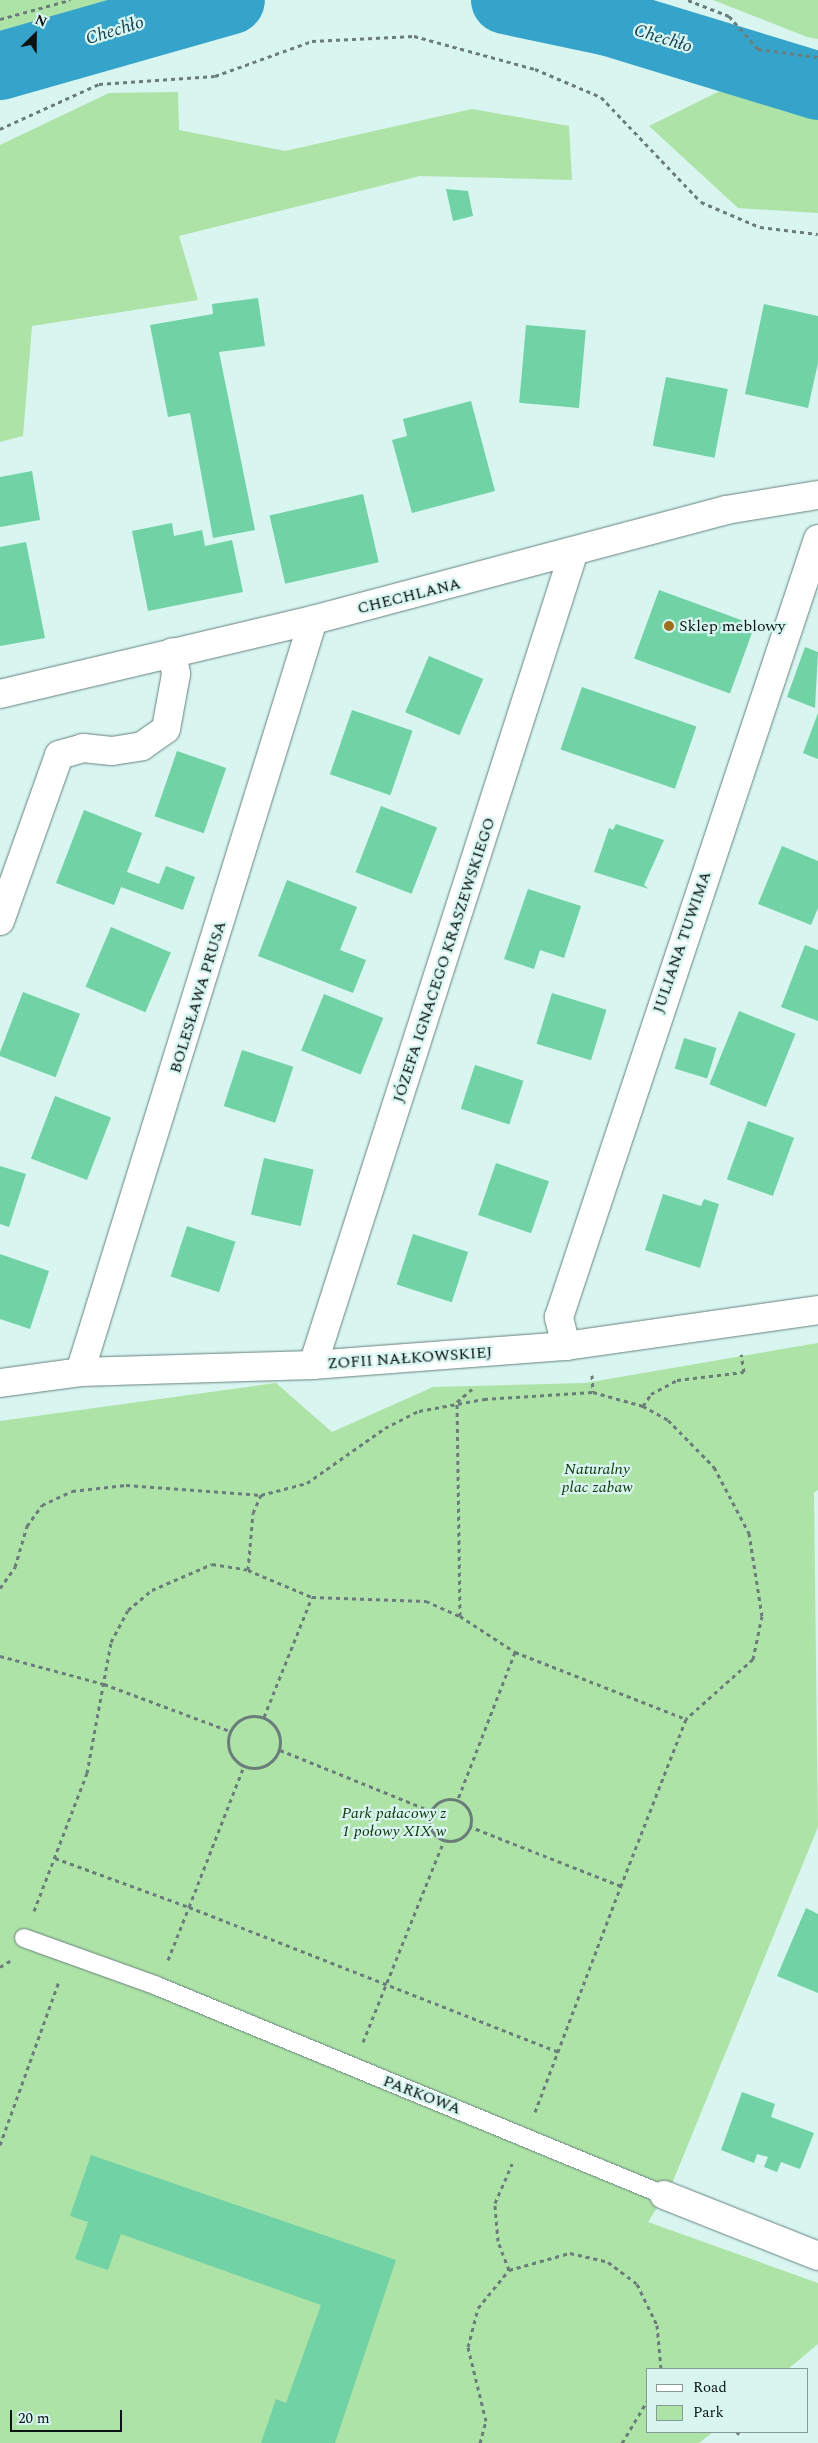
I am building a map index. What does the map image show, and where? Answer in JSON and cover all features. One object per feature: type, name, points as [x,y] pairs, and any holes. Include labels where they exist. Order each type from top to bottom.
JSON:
[{"type":"street","name":"CHECHLANA","points":[[0,694],[313,620],[573,554],[726,510],[818,495]]},
{"type":"street","name":"JULIANA TUWIMA","points":[[566,1346],[559,1317],[818,539]]},
{"type":"street","name":"JÓZEFA IGNACEGO KRASZEWSKIEGO","points":[[313,1365],[573,554]]},
{"type":"street","name":"BOLESŁAWA PRUSA","points":[[80,1372],[313,620]]},
{"type":"street","points":[[0,921],[59,755],[83,748],[112,751],[142,746],[166,729],[176,674],[172,652]]},
{"type":"street","name":"ZOFII NAŁKOWSKIEJ","points":[[0,1383],[80,1372],[313,1365],[566,1346],[735,1324],[818,1310]]},
{"type":"street","name":"PARKOWA","points":[[664,2195],[818,2256]]},
{"type":"lane","name":"PARKOWA","points":[[24,1938],[69,1951],[157,1986],[353,2068],[525,2136],[664,2195]]},
{"type":"path","points":[[0,19],[70,0]]},
{"type":"path","points":[[688,0],[729,16],[758,49],[818,57]]},
{"type":"path","points":[[0,129],[99,84],[215,76],[312,42],[414,36],[536,70],[602,98],[701,202],[760,227],[818,234]]},
{"type":"path","points":[[643,1406],[650,1394],[677,1380],[744,1372],[735,1324]]},
{"type":"path","points":[[0,1588],[15,1567],[27,1526],[42,1505],[72,1491],[126,1485],[261,1495],[307,1482],[384,1428],[419,1411],[457,1402],[592,1392],[643,1406],[668,1420],[714,1467],[749,1533],[756,1565],[762,1616],[753,1659],[686,1719],[559,2052],[495,2203],[498,2241],[509,2270]]},
{"type":"path","points":[[457,1402],[460,1616]]},
{"type":"path","points":[[248,1570],[253,1513],[261,1495]]},
{"type":"path","points":[[24,1938],[87,1773],[111,1642],[128,1610],[152,1590],[212,1564],[248,1570],[312,1597],[426,1601],[460,1616],[515,1652],[686,1719]]},
{"type":"path","points":[[264,1717],[312,1597]]},
{"type":"path","points":[[458,1799],[515,1652]]},
{"type":"path","points":[[0,1656],[104,1684],[230,1731]]},
{"type":"path","points":[[248,1716],[264,1717],[280,1734],[280,1750],[269,1764],[244,1766],[228,1747],[230,1731],[248,1716]]},
{"type":"path","points":[[280,1750],[431,1811]]},
{"type":"path","points":[[157,1986],[244,1766]]},
{"type":"path","points":[[445,1799],[458,1799],[471,1814],[471,1826],[457,1840],[444,1840],[432,1832],[431,1811],[445,1799]]},
{"type":"path","points":[[471,1826],[621,1886]]},
{"type":"path","points":[[353,2068],[444,1840]]},
{"type":"path","points":[[56,1858],[189,1907],[559,2052]]},
{"type":"path","points":[[0,2145],[69,1951]]},
{"type":"path","points":[[480,2443],[486,2421],[468,2347],[478,2308],[509,2270],[570,2253],[608,2262],[637,2284],[657,2325],[661,2368]]},
{"type":"path","points":[[622,2443],[646,2403]]},
{"type":"green space","points":[[0,0],[145,0],[148,5],[0,52]]},
{"type":"green space","points":[[713,0],[818,0],[818,39],[807,37]]},
{"type":"green space","points":[[734,84],[818,112],[818,213],[738,208],[649,126]]},
{"type":"green space","points":[[178,92],[179,130],[285,151],[472,109],[569,126],[572,180],[420,176],[179,236],[198,300],[32,326],[23,436],[0,442],[0,145],[109,93]]},
{"type":"green space","name":"Park pałacowy z 1 połowy XIX w","points":[[818,1343],[818,1490],[814,1493],[818,1827],[671,2186],[648,2222],[818,2283],[818,2344],[789,2368],[646,2368],[646,2433],[712,2433],[699,2443],[0,2443],[0,1421],[276,1383],[332,1432],[433,1387],[585,1383]]},
{"type":"building","points":[[446,189],[468,191],[473,216],[453,221]]},
{"type":"building","points":[[258,298],[265,346],[219,352],[255,530],[213,538],[190,413],[168,417],[150,325],[213,314],[212,304]]},
{"type":"building","points":[[764,304],[818,316],[818,363],[808,408],[745,394]]},
{"type":"building","points":[[526,325],[586,330],[579,408],[519,403]]},
{"type":"building","points":[[666,377],[728,389],[714,458],[653,446]]},
{"type":"building","points":[[471,401],[495,491],[412,513],[392,440],[407,436],[403,419]]},
{"type":"building","points":[[32,471],[40,520],[0,527],[0,477]]},
{"type":"building","points":[[363,494],[379,562],[285,584],[269,516]]},
{"type":"building","points":[[172,523],[174,536],[202,530],[205,546],[232,540],[243,592],[148,611],[132,531]]},
{"type":"building","points":[[26,542],[45,638],[0,646],[0,547]]},
{"type":"building","points":[[659,590],[755,625],[730,693],[634,659]]},
{"type":"building","points":[[805,647],[818,652],[815,708],[787,697]]},
{"type":"building","points":[[429,656],[483,679],[459,735],[405,712]]},
{"type":"building","points":[[582,687],[696,726],[675,789],[561,749]]},
{"type":"building","points":[[352,710],[413,731],[390,795],[330,774]]},
{"type":"building","points":[[818,713],[818,759],[803,753]]},
{"type":"building","points":[[177,751],[226,768],[204,833],[155,816]]},
{"type":"building","points":[[381,806],[437,828],[412,894],[356,872]]},
{"type":"building","points":[[84,810],[142,833],[127,872],[159,884],[166,866],[195,877],[183,910],[121,887],[114,905],[56,883]]},
{"type":"building","points":[[616,824],[664,840],[644,885],[649,889],[594,872],[609,828],[613,830]]},
{"type":"building","points":[[782,846],[818,861],[818,908],[811,925],[758,904]]},
{"type":"building","points":[[287,880],[357,907],[340,950],[366,960],[353,993],[258,956]]},
{"type":"building","points":[[528,889],[581,906],[564,958],[540,950],[534,969],[504,959]]},
{"type":"building","points":[[111,927],[171,952],[145,1012],[86,987]]},
{"type":"building","points":[[805,945],[818,950],[818,1021],[781,1007]]},
{"type":"building","points":[[23,992],[80,1014],[56,1077],[0,1056]]},
{"type":"building","points":[[552,993],[607,1010],[591,1060],[537,1044]]},
{"type":"building","points":[[324,994],[383,1018],[360,1075],[301,1051]]},
{"type":"building","points":[[739,1011],[796,1034],[766,1107],[709,1084]]},
{"type":"building","points":[[684,1038],[717,1048],[707,1079],[675,1069]]},
{"type":"building","points":[[242,1050],[293,1067],[275,1123],[224,1106]]},
{"type":"building","points":[[475,1065],[524,1081],[509,1125],[461,1109]]},
{"type":"building","points":[[55,1096],[111,1118],[87,1180],[31,1159]]},
{"type":"building","points":[[748,1121],[794,1138],[773,1196],[727,1179]]},
{"type":"building","points":[[264,1158],[314,1169],[301,1226],[251,1215]]},
{"type":"building","points":[[496,1163],[549,1181],[531,1233],[478,1215]]},
{"type":"building","points":[[0,1166],[26,1174],[9,1227],[0,1224]]},
{"type":"building","points":[[663,1194],[701,1206],[704,1199],[719,1204],[700,1268],[645,1250]]},
{"type":"building","points":[[187,1226],[236,1242],[219,1292],[171,1276]]},
{"type":"building","points":[[413,1234],[468,1252],[452,1302],[397,1284]]},
{"type":"building","points":[[0,1254],[49,1271],[30,1329],[0,1319]]},
{"type":"building","points":[[806,1908],[818,1914],[818,1993],[777,1976]]},
{"type":"building","points":[[742,2092],[775,2104],[771,2117],[814,2133],[800,2169],[781,2162],[777,2172],[764,2167],[768,2157],[757,2154],[754,2163],[721,2150]]},
{"type":"building","points":[[91,2155],[396,2260],[335,2443],[261,2443],[276,2399],[286,2403],[321,2305],[121,2234],[108,2270],[75,2259],[88,2222],[70,2216]]},
{"type":"waterway","name":"Chechło","points":[[0,66],[231,0]]},
{"type":"waterway","name":"Chechło","points":[[505,0],[609,22],[818,86]]},
{"type":"place","name":"Sklep meblowy","points":[[669,626]]},
{"type":"park label","name":"Naturalny plac zabaw","points":[[597,1478]]}]
